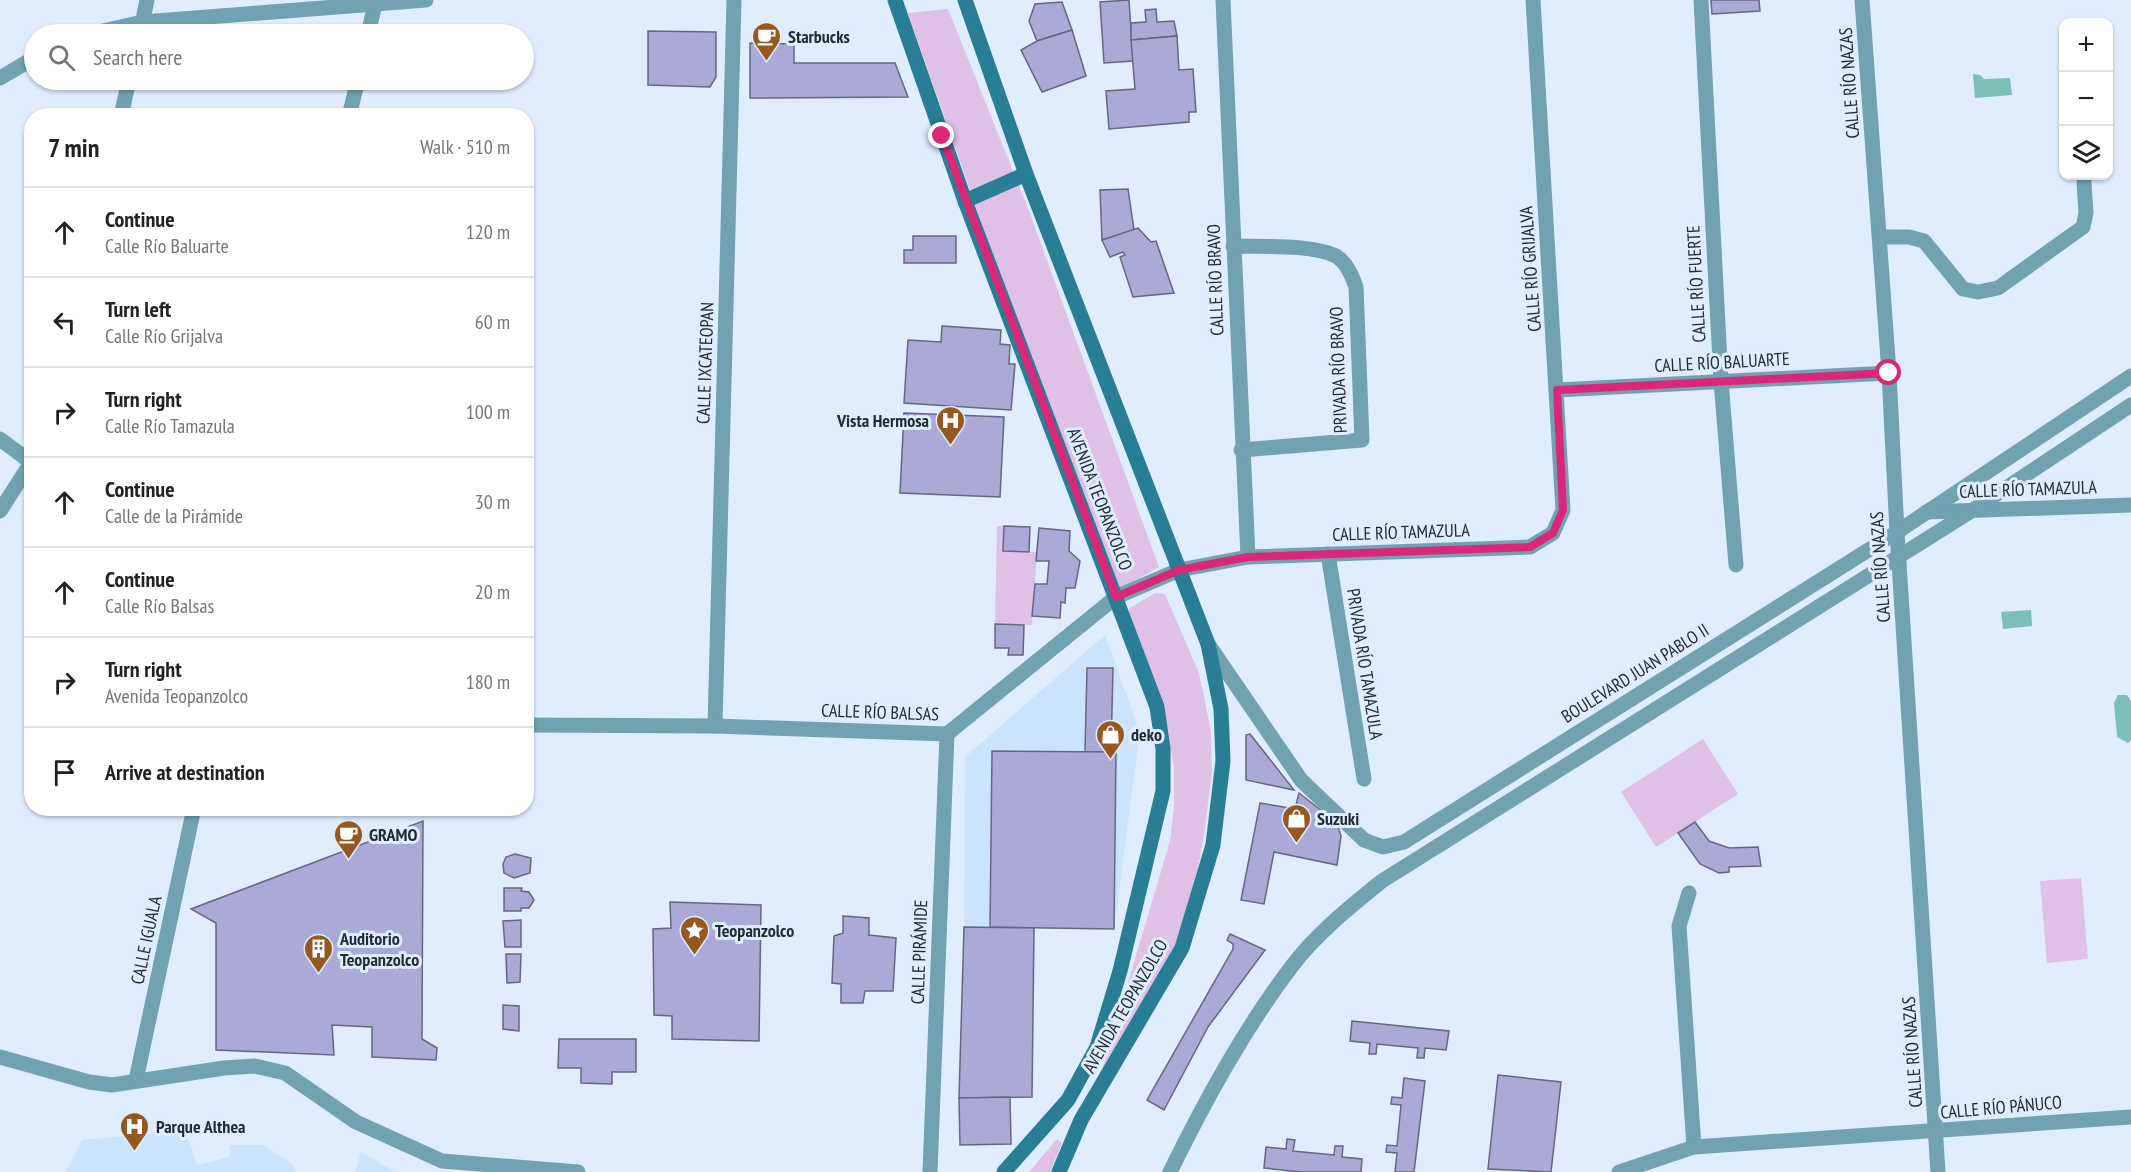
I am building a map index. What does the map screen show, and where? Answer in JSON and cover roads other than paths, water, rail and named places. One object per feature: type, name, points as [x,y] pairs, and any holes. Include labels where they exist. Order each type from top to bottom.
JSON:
[{"type":"main road","name":"AVENIDA TEOPANZOLCO","points":[[895,0],[964,201],[1157,707],[1163,749],[1163,791],[1120,971],[1096,1047],[1068,1100],[1004,1172]]},
{"type":"main road","name":"AVENIDA TEOPANZOLCO","points":[[965,0],[1026,174],[1208,644],[1221,709],[1223,761],[1213,845],[1182,948],[1081,1120],[1059,1172]]},
{"type":"main road","points":[[972,21],[974,0]]},
{"type":"main road","points":[[964,201],[1026,174]]},
{"type":"street","points":[[142,24],[147,0]]},
{"type":"street","points":[[177,24],[376,2],[426,0]]},
{"type":"street","name":"CALLE IXCATEOPAN","points":[[715,726],[735,0]]},
{"type":"street","name":"CALLE RÍO BRAVO","points":[[1223,0],[1241,450],[1248,557]]},
{"type":"street","name":"CALLE RÍO GRIJALVA","points":[[1533,0],[1563,510],[1553,533]]},
{"type":"street","name":"CALLE RÍO FUERTE","points":[[1701,0],[1721,381],[1736,565]]},
{"type":"street","name":"CALLE RÍO NAZAS","points":[[1862,0],[1889,373],[1938,1172]]},
{"type":"street","points":[[370,24],[376,2]]},
{"type":"street","points":[[0,78],[24,64]]},
{"type":"street","points":[[123,108],[127,90]]},
{"type":"street","points":[[351,108],[356,90]]},
{"type":"street","points":[[1880,237],[1909,237],[1924,241],[1963,289],[1978,292],[1998,288],[2083,227],[2086,213],[2084,183]]},
{"type":"street","name":"PRIVADA RÍO BRAVO","points":[[1233,246],[1320,251],[1337,257],[1350,271],[1356,287],[1362,440],[1241,450]]},
{"type":"street","name":"CALLE RÍO BALUARTE","points":[[1557,390],[1889,373]]},
{"type":"street","name":"BOULEVARD JUAN PABLO II","points":[[1208,644],[1301,780],[1365,840],[1383,847],[1404,842],[1897,532],[2131,376]]},
{"type":"street","points":[[1170,1172],[1197,1117],[1253,1022],[1293,965],[1334,920],[1382,881],[1899,554],[1973,510],[2131,405]]},
{"type":"street","points":[[0,439],[24,457]]},
{"type":"street","points":[[0,511],[24,473]]},
{"type":"street","name":"CALLE RÍO TAMAZULA","points":[[1926,512],[2131,505]]},
{"type":"street","name":"CALLE RÍO TAMAZULA","points":[[1179,570],[1248,557],[1530,547],[1553,533]]},
{"type":"street","name":"PRIVADA RÍO TAMAZULA","points":[[1328,554],[1364,779]]},
{"type":"street","name":"CALLE RÍO BALSAS","points":[[534,724],[715,726],[947,734],[1116,597],[1179,570]]},
{"type":"street","name":"CALLE PIRÁMIDE","points":[[930,1172],[947,734]]},
{"type":"street","name":"CALLE IGUALA","points":[[136,1080],[192,816]]},
{"type":"street","points":[[1689,893],[1679,926],[1694,1147]]},
{"type":"street","points":[[0,1057],[89,1082],[112,1085],[224,1068],[255,1066],[285,1073],[356,1122],[442,1161],[578,1172]]},
{"type":"street","name":"CALLE RÍO PÁNUCO","points":[[1619,1172],[1694,1147],[2131,1117]]},
{"type":"place","name":"Starbucks","points":[[767,62]]},
{"type":"place","name":"Vista Hermosa","points":[[950,446]]},
{"type":"place","name":"deko","points":[[1110,760]]},
{"type":"place","name":"Suzuki","points":[[1296,844]]},
{"type":"place","name":"GRAMO","points":[[348,860]]},
{"type":"place","name":"Teopanzolco","points":[[694,956]]},
{"type":"place","name":"Auditorio Teopanzolco","points":[[319,974]]},
{"type":"place","name":"Parque Althea","points":[[135,1152]]}]
